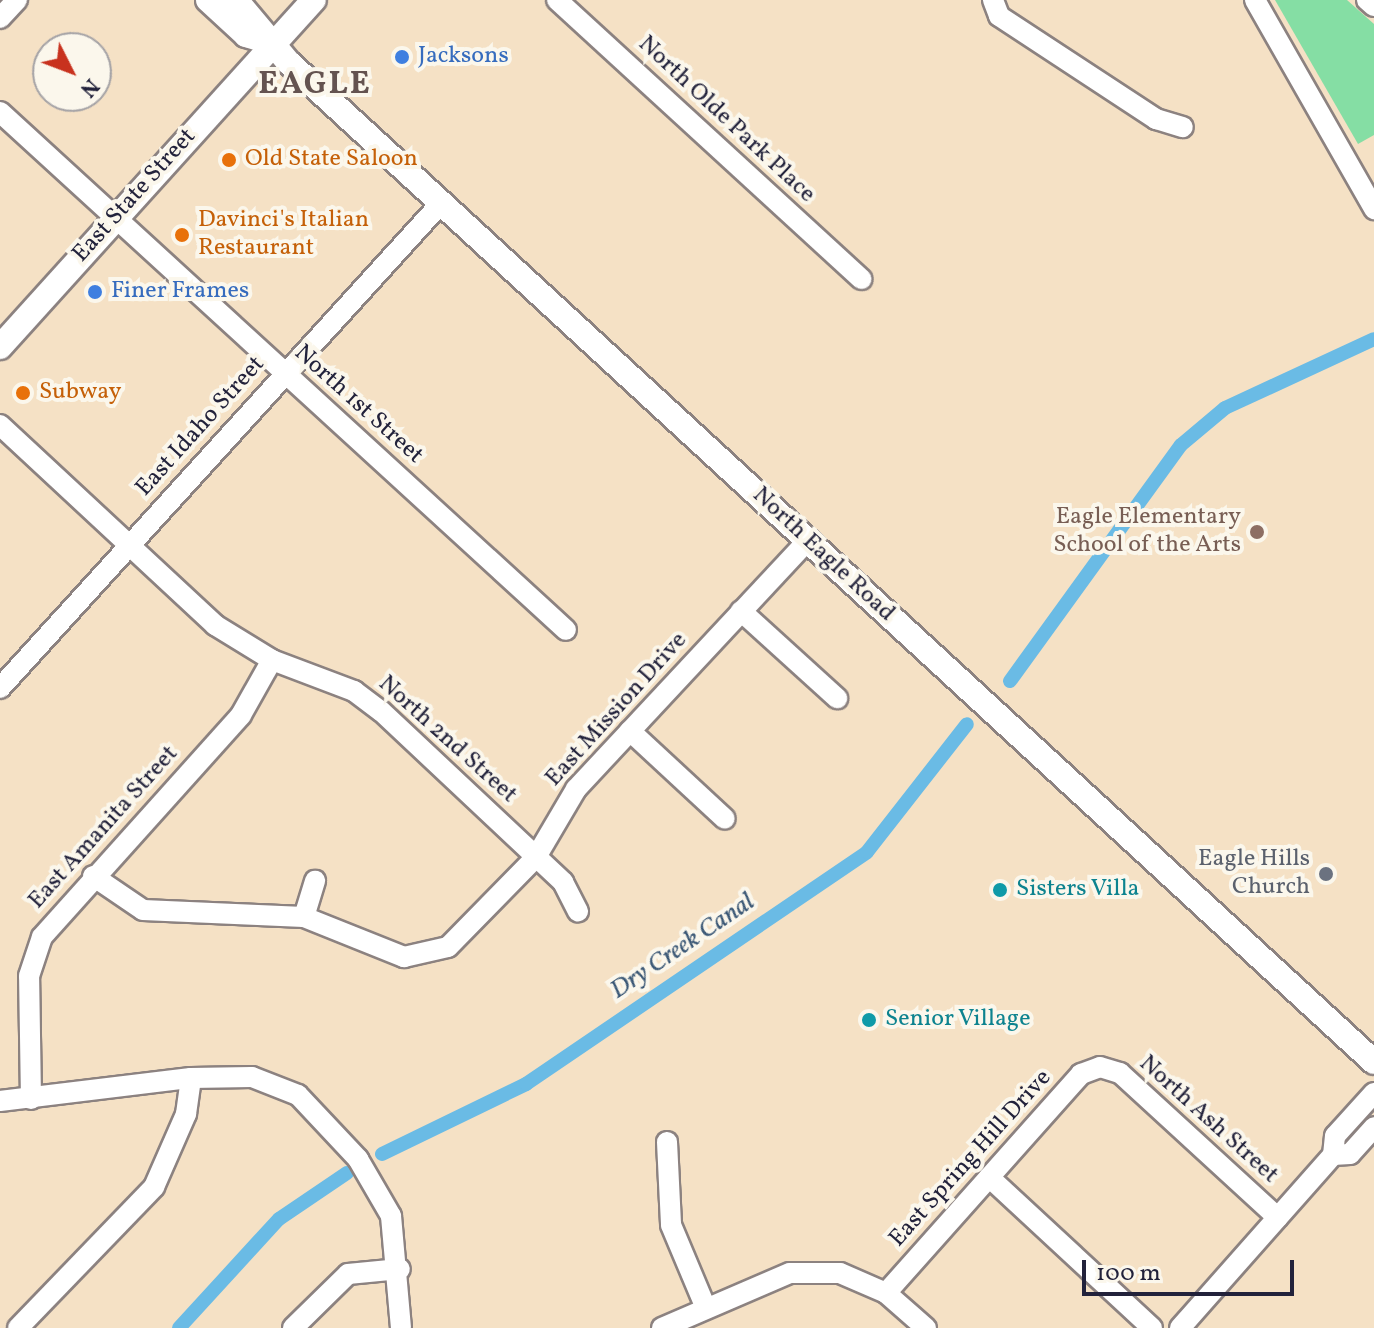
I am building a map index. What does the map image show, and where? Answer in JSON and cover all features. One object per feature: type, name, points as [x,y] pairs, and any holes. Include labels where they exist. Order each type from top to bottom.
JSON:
[{"type":"main road","points":[[208,0],[246,35],[269,44]]},
{"type":"main road","points":[[236,0],[259,21],[269,44]]},
{"type":"main road","name":"East State Street","points":[[0,347],[269,44],[314,0]]},
{"type":"main road","name":"North Eagle Road","points":[[269,44],[1374,1062]]},
{"type":"street","points":[[0,18],[17,0]]},
{"type":"street","name":"North Olde Park Place","points":[[557,0],[861,279]]},
{"type":"street","points":[[993,0],[999,16],[1156,119],[1183,127]]},
{"type":"street","points":[[1255,0],[1374,209]]},
{"type":"street","points":[[1367,0],[1374,6]]},
{"type":"street","name":"North 1st Street","points":[[0,112],[566,630]]},
{"type":"street","name":"East Idaho Street","points":[[0,688],[442,202]]},
{"type":"street","name":"North 2nd Street","points":[[0,425],[215,625],[272,660],[354,691],[563,882],[578,911]]},
{"type":"street","name":"East Mission Drive","points":[[93,876],[143,910],[304,917],[386,952],[427,956],[468,930],[536,857],[576,789],[807,541]]},
{"type":"street","points":[[741,611],[837,698]]},
{"type":"street","name":"East Amanita Street","points":[[31,1099],[33,956],[53,920],[247,708],[272,660]]},
{"type":"street","points":[[630,731],[725,819]]},
{"type":"street","points":[[304,917],[315,881]]},
{"type":"street","name":"East Spring Hill Drive","points":[[886,1293],[1081,1074],[1100,1067]]},
{"type":"street","name":"North Ash Street","points":[[1100,1067],[1120,1073],[1278,1218]]},
{"type":"street","points":[[18,1328],[154,1187],[186,1114],[191,1078]]},
{"type":"street","points":[[0,1101],[191,1078],[276,1083],[320,1111],[385,1205],[400,1269],[401,1328]]},
{"type":"street","points":[[1180,1328],[1333,1155],[1335,1136],[1374,1093]]},
{"type":"street","points":[[1333,1155],[1350,1154],[1374,1127]]},
{"type":"street","points":[[667,1142],[671,1225],[705,1306]]},
{"type":"street","points":[[989,1177],[1152,1328]]},
{"type":"street","points":[[293,1328],[348,1274],[400,1269]]},
{"type":"street","points":[[662,1328],[705,1306],[790,1273],[840,1273],[886,1293],[926,1328]]},
{"type":"green space","points":[[1275,0],[1347,0],[1374,24],[1374,135],[1358,144]]},
{"type":"waterway","name":"Dry Creek Canal","points":[[1010,681],[1181,445],[1225,408],[1374,339]]},
{"type":"waterway","name":"Dry Creek Canal","points":[[382,1154],[526,1084],[867,852],[967,724]]},
{"type":"waterway","name":"Dry Creek Canal","points":[[179,1328],[279,1219],[347,1173]]},
{"type":"place","name":"Jacksons","points":[[402,57]]},
{"type":"place","name":"Old State Saloon","points":[[229,160]]},
{"type":"place","name":"Davinci's Italian Restaurant","points":[[182,235]]},
{"type":"place","name":"Finer Frames","points":[[95,292]]},
{"type":"place","name":"Subway","points":[[23,393]]},
{"type":"place","name":"Eagle Elementary School of the Arts","points":[[1257,532]]},
{"type":"place","name":"Eagle Hills Church","points":[[1326,874]]},
{"type":"place","name":"Sisters Villa","points":[[1000,890]]},
{"type":"place","name":"Senior Village","points":[[869,1020]]},
{"type":"district","name":"EAGLE","points":[[315,85]]}]
